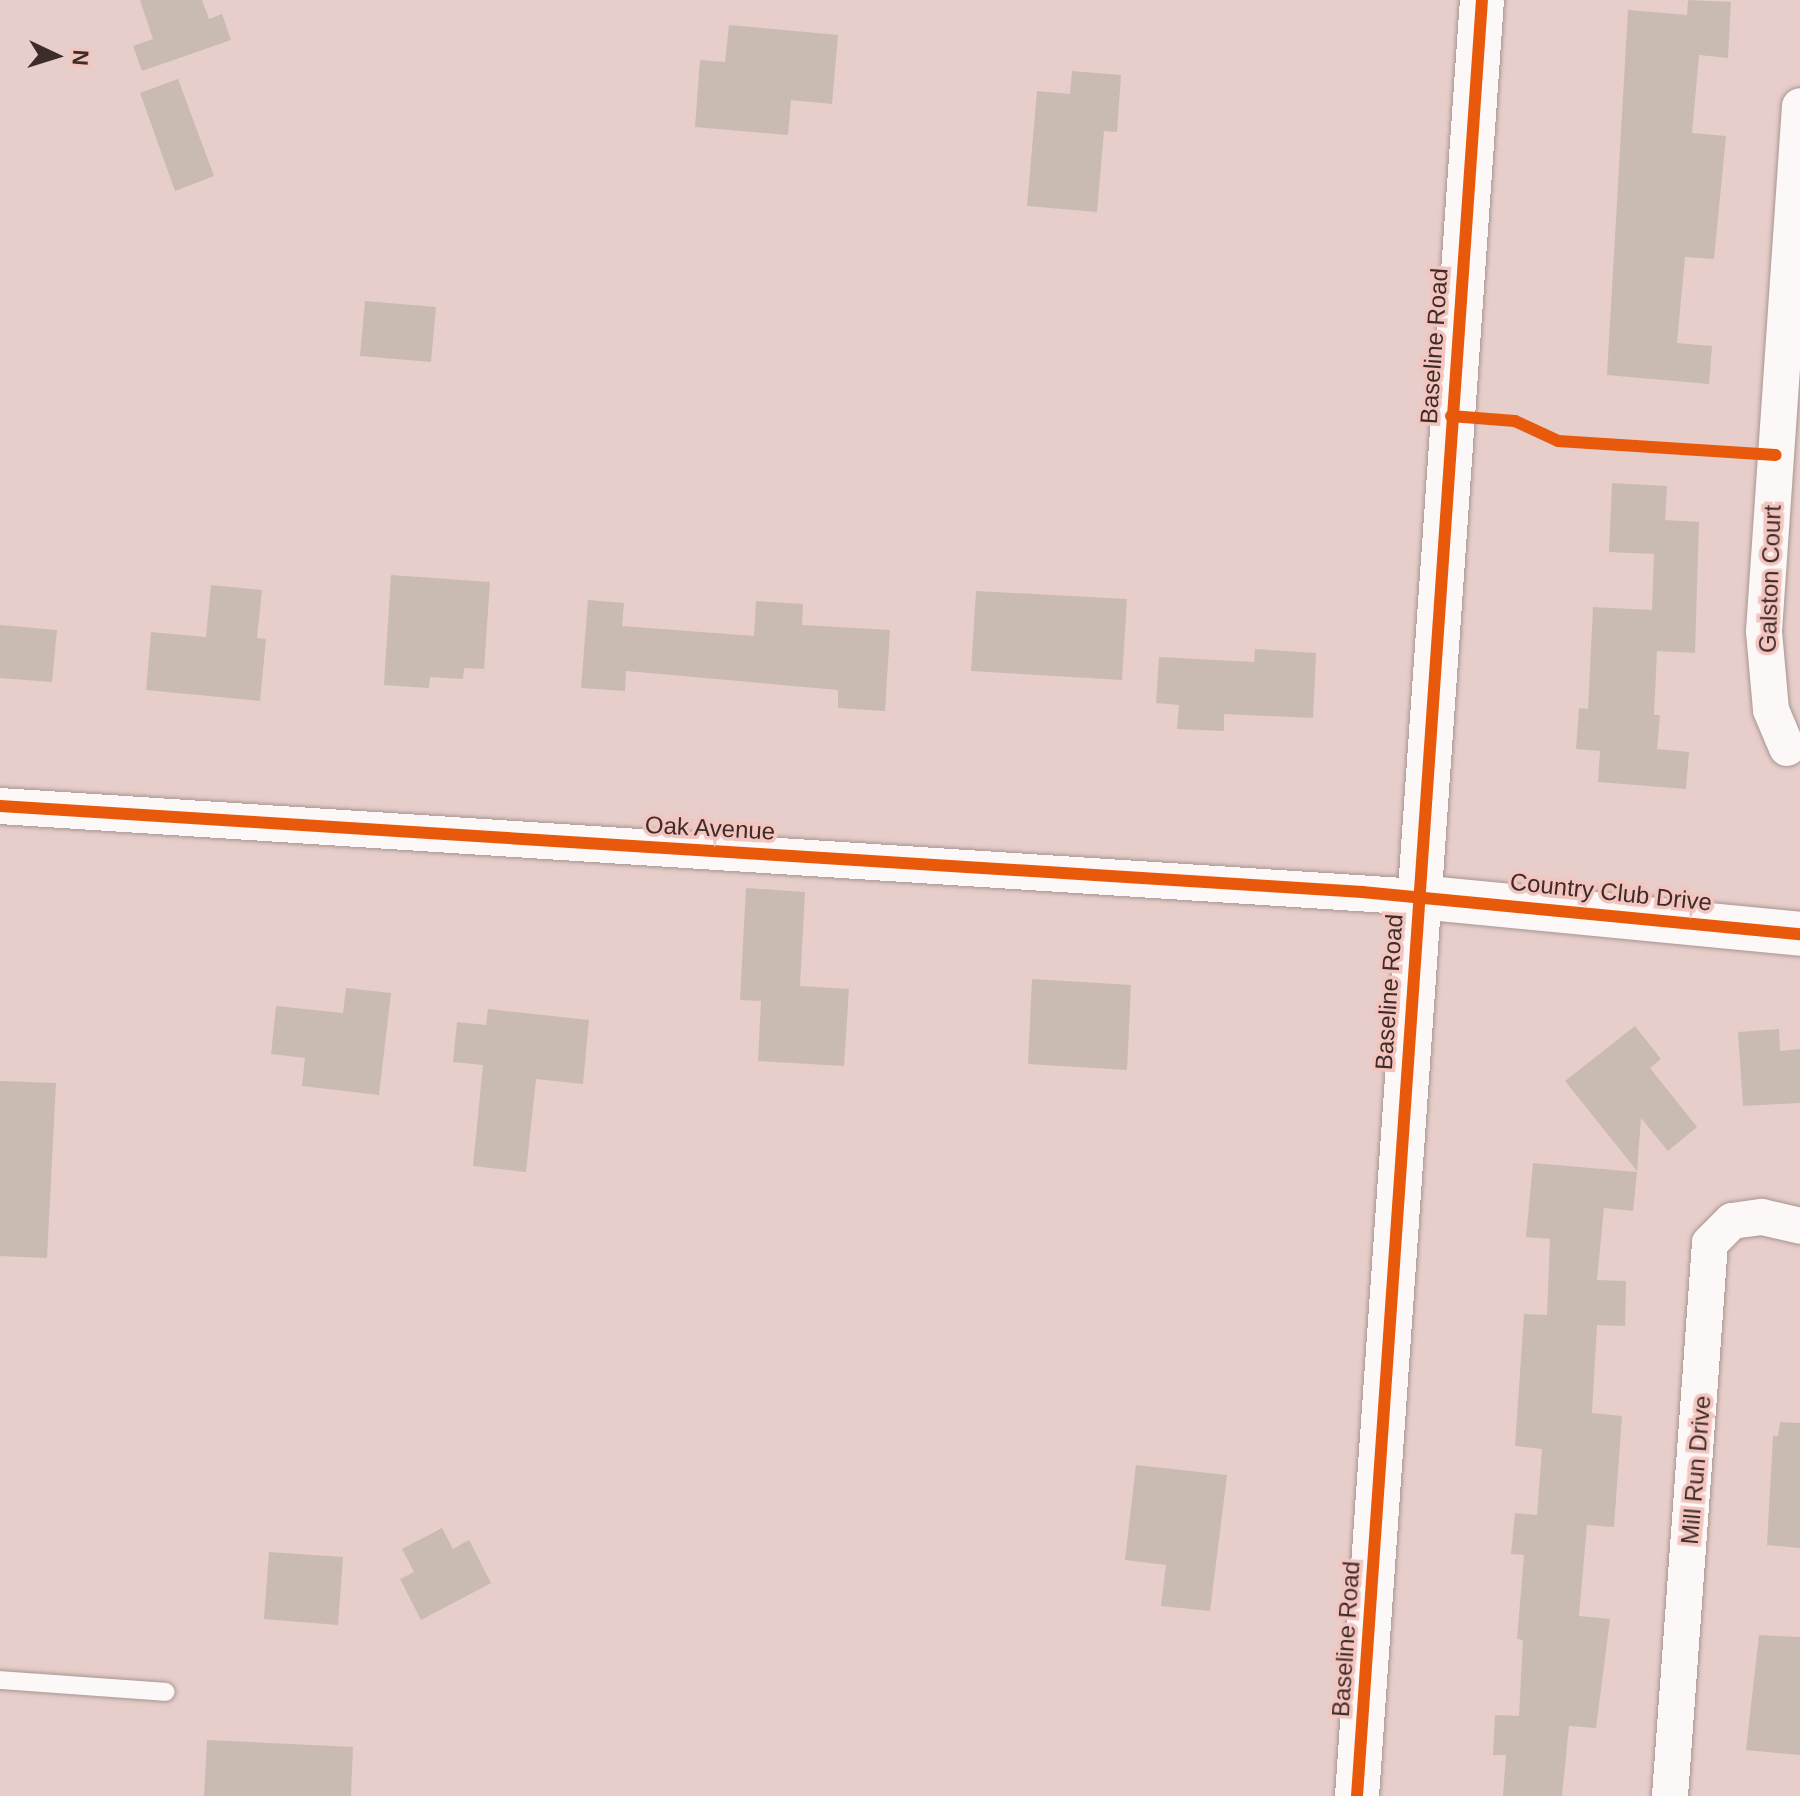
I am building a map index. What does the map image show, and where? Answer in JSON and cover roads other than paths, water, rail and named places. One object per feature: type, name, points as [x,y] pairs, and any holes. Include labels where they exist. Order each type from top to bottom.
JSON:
[{"type":"main road","name":"Baseline Road","points":[[1357,1796],[1482,0]]},
{"type":"main road","name":"Country Club Drive","points":[[1418,897],[1800,934]]},
{"type":"street","name":"Galston Court","points":[[1787,748],[1771,710],[1764,631],[1788,455],[1800,106]]},
{"type":"street","name":"Oak Avenue","points":[[0,806],[1418,897]]},
{"type":"street","name":"Mill Run Drive","points":[[1670,1796],[1710,1243],[1732,1221],[1762,1217],[1800,1226]]},
{"type":"lane","points":[[0,1680],[166,1692]]}]
